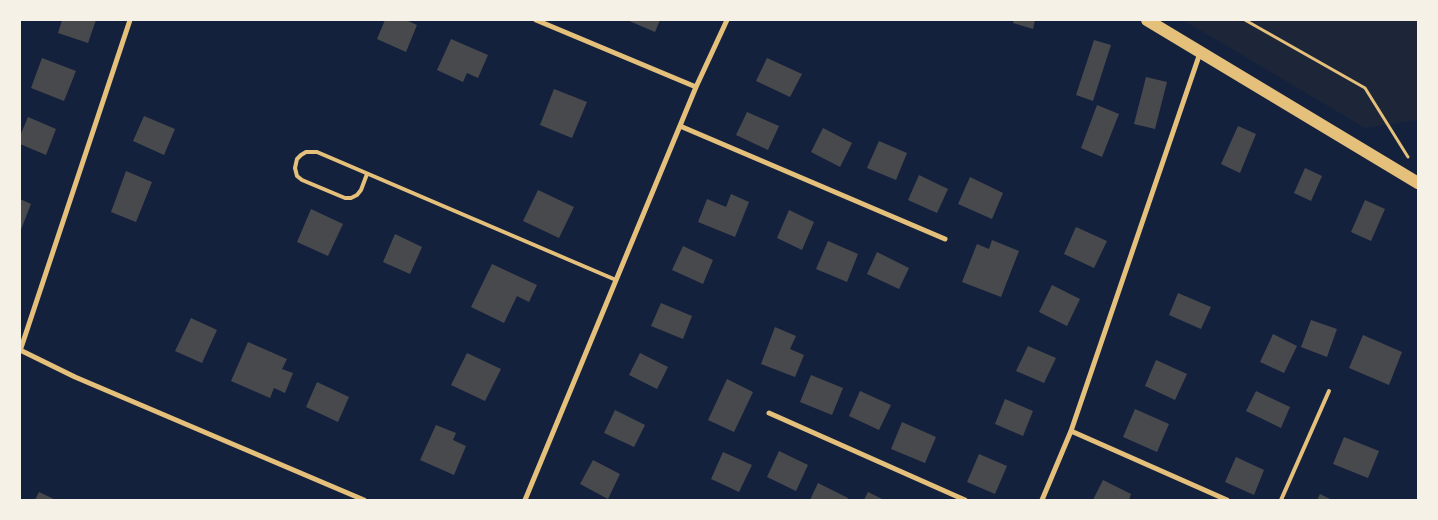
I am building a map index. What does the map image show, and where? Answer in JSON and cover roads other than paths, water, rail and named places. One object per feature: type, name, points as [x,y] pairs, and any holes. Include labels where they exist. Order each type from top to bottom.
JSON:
[{"type":"main road","points":[[1147,20],[1418,183]]},
{"type":"street","points":[[130,20],[20,350],[75,377],[364,500]]},
{"type":"street","points":[[536,20],[696,87]]},
{"type":"street","points":[[525,500],[696,87],[727,20]]},
{"type":"street","points":[[1042,500],[1071,431],[1200,52]]},
{"type":"street","points":[[680,126],[945,239]]},
{"type":"street","points":[[769,413],[965,500]]},
{"type":"street","points":[[1071,431],[1227,500]]},
{"type":"lane","points":[[367,174],[357,195],[345,198],[302,180],[297,176],[295,168],[297,159],[306,152],[317,152],[616,280]]},
{"type":"lane","points":[[1281,500],[1329,391]]}]
